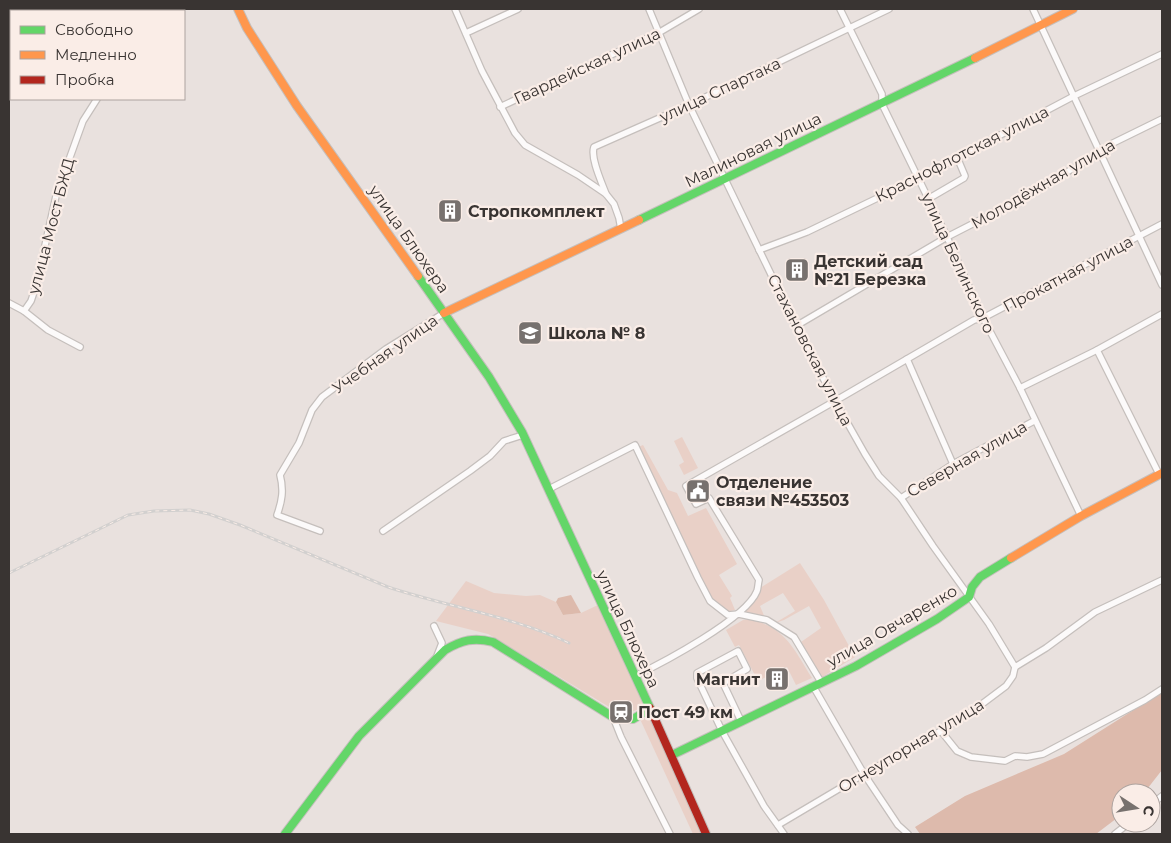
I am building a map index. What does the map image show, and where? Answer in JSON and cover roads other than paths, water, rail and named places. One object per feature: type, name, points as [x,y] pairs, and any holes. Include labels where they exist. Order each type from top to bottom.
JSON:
[{"type":"main road","name":"улица Блюхера","points":[[238,9],[247,28],[297,106],[489,377],[523,435],[672,754],[706,834]]},
{"type":"main road","name":"Малиновая улица","points":[[444,313],[882,104],[1073,9]]},
{"type":"main road","name":"улица Овчаренко","points":[[672,754],[856,666],[937,619],[970,597],[972,587],[980,577],[1081,516],[1161,473]]},
{"type":"main road","points":[[285,834],[359,736],[445,650],[462,640],[476,637],[500,646],[613,717],[627,720],[633,719],[650,709]]},
{"type":"street","points":[[454,9],[482,71],[515,133],[525,145],[578,175],[606,194],[614,204],[621,229]]},
{"type":"street","points":[[466,33],[518,9]]},
{"type":"street","name":"Стахановская улица","points":[[649,9],[689,105],[835,402],[879,476],[900,498],[989,624],[1016,667]]},
{"type":"street","name":"Гвардейская улица","points":[[500,107],[660,32],[699,9]]},
{"type":"street","name":"улица Белинского","points":[[840,9],[882,94],[882,104],[947,238],[983,318],[1020,388],[1034,421],[1081,516]]},
{"type":"street","name":"улица Спартака","points":[[606,194],[594,160],[594,148],[689,105],[889,9]]},
{"type":"street","points":[[1033,9],[1162,285]]},
{"type":"street","name":"Краснофлотская улица","points":[[760,250],[807,232],[917,179],[1074,96],[1162,54]]},
{"type":"street","name":"улица Мост БЖД","points":[[9,303],[24,311],[31,301],[56,196],[82,121],[96,100]]},
{"type":"street","name":"Молодёжная улица","points":[[796,326],[947,238],[1025,197],[1099,153],[1109,145],[1162,119]]},
{"type":"street","points":[[928,199],[964,178],[965,176],[957,157]]},
{"type":"street","name":"Прокатная улица","points":[[738,614],[756,593],[759,580],[709,498],[696,504],[686,486],[835,402],[974,320],[983,318],[1162,224]]},
{"type":"street","points":[[24,311],[48,330],[80,347]]},
{"type":"street","name":"Учебная улица","points":[[320,531],[277,515],[283,495],[280,476],[299,443],[312,410],[322,397],[386,349],[444,313]]},
{"type":"street","points":[[1020,388],[1097,350],[1162,314]]},
{"type":"street","points":[[1097,350],[1161,473]]},
{"type":"street","points":[[907,359],[953,464]]},
{"type":"street","name":"Северная улица","points":[[900,498],[953,464],[1034,421]]},
{"type":"street","points":[[383,530],[470,471],[490,456],[504,442],[523,435]]},
{"type":"street","points":[[549,490],[635,445],[710,601],[728,615],[738,614],[767,620],[794,637],[821,682]]},
{"type":"street","name":"Огнеупорная улица","points":[[778,825],[978,708],[1006,686],[1013,676],[1016,667],[1046,648],[1095,612],[1162,580]]},
{"type":"street","points":[[635,676],[668,660],[738,614]]},
{"type":"street","points":[[434,626],[442,643],[435,660]]},
{"type":"street","points":[[741,721],[723,683],[747,669],[738,651],[697,674],[697,678],[722,731],[764,806],[784,834]]},
{"type":"street","points":[[812,686],[864,774],[898,825],[908,834]]},
{"type":"street","points":[[941,731],[957,751],[971,757],[1005,761],[1015,756],[1043,754],[1145,700],[1162,689]]},
{"type":"street","points":[[613,717],[621,737],[670,834]]},
{"type":"railway","points":[[9,573],[128,515],[154,511],[190,510],[209,514],[240,525],[388,587],[503,619],[569,643]]},
{"type":"place","name":"Стропкомплект","points":[[450,211]]},
{"type":"place","name":"Детский сад №21 Березка","points":[[797,270]]},
{"type":"place","name":"Школа № 8","points":[[530,333]]},
{"type":"place","name":"Отделение связи №453503","points":[[698,491]]},
{"type":"place","name":"Магнит","points":[[777,679]]},
{"type":"place","name":"Пост 49 км","points":[[621,712]]}]
